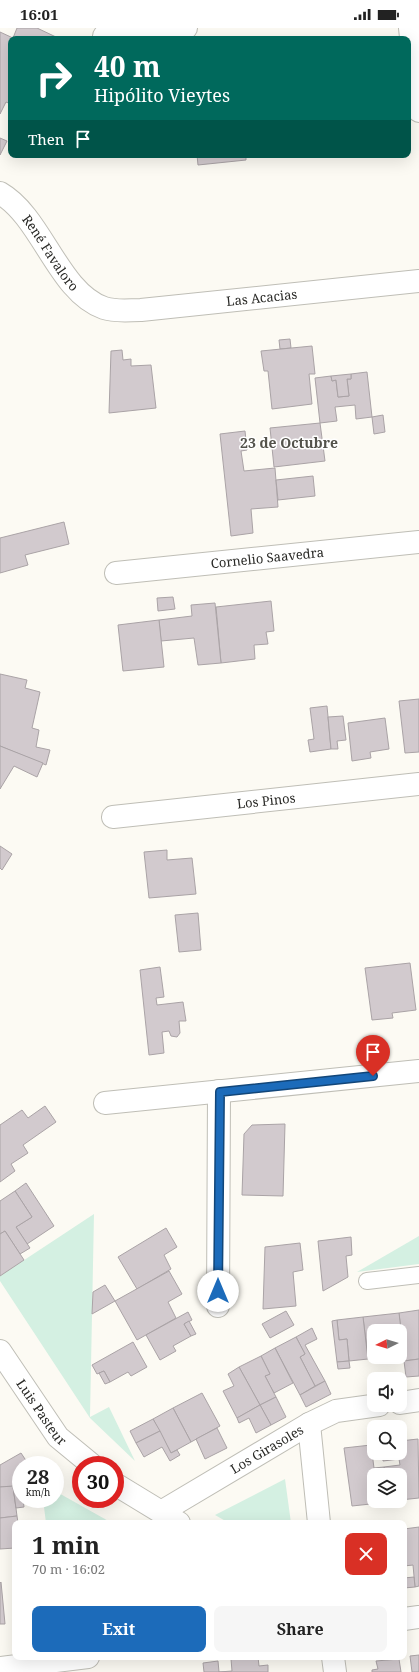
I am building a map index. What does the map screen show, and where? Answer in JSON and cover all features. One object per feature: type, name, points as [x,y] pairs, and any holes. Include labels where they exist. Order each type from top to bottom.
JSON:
[{"type":"street","points":[[104,36],[186,28]]},
{"type":"street","points":[[411,37],[419,110]]},
{"type":"street","name":"René Favaloro","points":[[0,193],[16,204],[71,281],[88,299],[105,308]]},
{"type":"street","name":"Las Acacias","points":[[105,308],[141,310],[419,281]]},
{"type":"street","name":"Cornelio Saavedra","points":[[116,573],[419,542]]},
{"type":"street","name":"Los Pinos","points":[[113,817],[419,784]]},
{"type":"street","points":[[105,1103],[419,1071]]},
{"type":"street","points":[[218,1306],[220,1092]]},
{"type":"street","name":"Luis Pasteur","points":[[0,1351],[58,1437],[81,1456]]},
{"type":"street","points":[[407,1401],[419,1400]]},
{"type":"street","name":"Los Girasoles","points":[[161,1512],[308,1424],[336,1411],[367,1407]]},
{"type":"street","points":[[308,1424],[319,1520]]},
{"type":"street","points":[[124,1489],[174,1520]]},
{"type":"street","points":[[407,1619],[419,1617]]},
{"type":"street","points":[[0,1668],[64,1660]]},
{"type":"street","points":[[333,1660],[335,1672]]},
{"type":"lane","points":[[367,1281],[419,1275]]},
{"type":"green space","points":[[94,1214],[90,1417],[109,1407],[135,1461],[90,1418],[0,1281],[0,1276]]},
{"type":"green space","points":[[419,1236],[419,1264],[357,1272]]},
{"type":"green space","points":[[285,1479],[291,1520],[224,1520],[215,1515]]},
{"type":"green space","points":[[64,1496],[72,1501],[72,1508],[85,1508],[107,1520],[46,1520],[44,1508],[64,1508]]},
{"type":"building","points":[[17,28],[37,28],[54,36],[14,36]]},
{"type":"building","points":[[0,32],[9,36],[8,103],[6,102],[0,114]]},
{"type":"building","points":[[0,138],[7,141],[0,155]]},
{"type":"building","points":[[197,158],[246,158],[246,160],[198,165]]},
{"type":"building","points":[[290,339],[291,348],[280,349],[279,340]]},
{"type":"building","points":[[312,346],[315,374],[309,374],[312,404],[272,409],[268,371],[264,371],[261,351]]},
{"type":"building","points":[[122,350],[123,360],[131,359],[131,366],[151,365],[156,408],[109,413],[111,351]]},
{"type":"building","points":[[367,372],[372,417],[356,419],[355,405],[335,407],[337,421],[320,423],[315,378],[331,376],[332,381],[336,380],[338,397],[349,396],[347,379],[351,379],[351,374]]},
{"type":"building","points":[[351,374],[351,379],[347,379],[349,396],[338,397],[336,380],[332,381],[331,376]]},
{"type":"building","points":[[383,415],[385,432],[374,434],[372,417]]},
{"type":"building","points":[[320,423],[325,461],[274,467],[270,428]]},
{"type":"building","points":[[245,431],[247,450],[241,451],[244,471],[275,468],[278,507],[251,509],[253,533],[231,536],[220,434]]},
{"type":"building","points":[[313,476],[315,496],[278,500],[276,480]]},
{"type":"building","points":[[64,522],[69,544],[25,555],[28,565],[0,573],[0,538]]},
{"type":"building","points":[[173,597],[175,609],[158,611],[157,598]]},
{"type":"building","points":[[271,601],[274,631],[266,632],[268,644],[254,645],[255,659],[221,663],[216,607]]},
{"type":"building","points":[[215,603],[221,663],[198,665],[194,638],[161,641],[159,620],[192,616],[191,605]]},
{"type":"building","points":[[159,620],[164,667],[123,671],[118,625]]},
{"type":"building","points":[[0,674],[27,680],[25,688],[40,692],[32,728],[39,730],[36,747],[50,750],[46,765],[0,746]]},
{"type":"building","points":[[419,699],[419,752],[405,753],[399,701]]},
{"type":"building","points":[[327,706],[331,749],[310,752],[308,740],[314,739],[310,708]]},
{"type":"building","points":[[343,716],[346,740],[337,741],[338,749],[331,749],[328,717]]},
{"type":"building","points":[[385,718],[389,749],[370,752],[371,758],[352,761],[348,723]]},
{"type":"building","points":[[0,746],[43,763],[37,777],[14,766],[0,789]]},
{"type":"building","points":[[0,846],[12,854],[2,870],[0,868]]},
{"type":"building","points":[[167,850],[167,860],[192,858],[196,894],[149,898],[144,852]]},
{"type":"building","points":[[198,913],[201,950],[179,952],[175,915]]},
{"type":"building","points":[[410,963],[416,1010],[392,1013],[393,1018],[372,1020],[365,968]]},
{"type":"building","points":[[160,967],[164,997],[156,998],[157,1005],[183,1002],[186,1021],[179,1021],[180,1033],[177,1037],[171,1036],[169,1031],[162,1032],[164,1053],[149,1055],[140,970]]},
{"type":"building","points":[[45,1106],[56,1122],[23,1145],[28,1153],[11,1164],[15,1171],[0,1182],[0,1125],[22,1110],[28,1118]]},
{"type":"building","points":[[285,1124],[283,1196],[242,1195],[244,1134],[252,1125]]},
{"type":"building","points":[[26,1183],[54,1226],[27,1244],[16,1227],[32,1217],[15,1191]]},
{"type":"building","points":[[15,1191],[32,1217],[16,1227],[30,1248],[20,1254],[5,1231],[0,1234],[0,1201]]},
{"type":"building","points":[[166,1228],[177,1247],[164,1255],[171,1269],[137,1289],[118,1257]]},
{"type":"building","points":[[5,1231],[24,1260],[0,1276],[0,1234]]},
{"type":"building","points":[[351,1237],[352,1255],[346,1256],[348,1277],[323,1291],[318,1241]]},
{"type":"building","points":[[300,1243],[303,1270],[293,1272],[296,1306],[263,1309],[265,1247]]},
{"type":"building","points":[[169,1271],[182,1294],[168,1302],[176,1318],[137,1340],[115,1301]]},
{"type":"building","points":[[105,1285],[115,1301],[92,1314],[93,1292]]},
{"type":"building","points":[[419,1310],[419,1359],[407,1361],[407,1324],[400,1324],[399,1313]]},
{"type":"building","points":[[286,1311],[294,1325],[270,1338],[262,1324]]},
{"type":"building","points":[[188,1312],[192,1320],[184,1324],[191,1336],[173,1346],[176,1351],[160,1360],[146,1335]]},
{"type":"building","points":[[399,1313],[400,1324],[367,1324],[367,1351],[363,1317]]},
{"type":"building","points":[[363,1317],[367,1359],[349,1361],[347,1339],[339,1340],[337,1320]]},
{"type":"building","points":[[337,1320],[339,1340],[347,1339],[349,1361],[337,1362],[332,1321]]},
{"type":"building","points":[[189,1321],[196,1334],[191,1336],[184,1324]]},
{"type":"building","points":[[312,1328],[317,1339],[305,1345],[325,1381],[315,1386],[300,1357],[305,1354],[296,1337]]},
{"type":"building","points":[[296,1337],[305,1354],[300,1357],[315,1386],[300,1395],[275,1348]]},
{"type":"building","points":[[133,1342],[147,1367],[131,1376],[128,1372],[110,1382],[104,1371],[97,1374],[92,1365]]},
{"type":"building","points":[[275,1348],[293,1383],[274,1393],[265,1376],[270,1374],[261,1356]]},
{"type":"building","points":[[261,1356],[270,1374],[265,1376],[276,1397],[260,1405],[239,1367]]},
{"type":"building","points":[[419,1359],[419,1376],[407,1377],[404,1364],[407,1364],[407,1361]]},
{"type":"building","points":[[349,1361],[350,1368],[338,1369],[337,1362]]},
{"type":"building","points":[[239,1367],[260,1405],[237,1418],[223,1391],[234,1386],[228,1374]]},
{"type":"building","points":[[104,1371],[110,1382],[105,1384],[99,1373]]},
{"type":"building","points":[[325,1381],[331,1394],[306,1407],[300,1395]]},
{"type":"building","points":[[202,1393],[220,1426],[191,1442],[173,1408]]},
{"type":"building","points":[[276,1397],[286,1417],[271,1425],[260,1405]]},
{"type":"building","points":[[260,1405],[271,1425],[256,1433],[249,1418],[239,1423],[237,1418]]},
{"type":"building","points":[[173,1408],[191,1442],[171,1453],[153,1419]]},
{"type":"building","points":[[153,1419],[160,1431],[136,1443],[130,1431]]},
{"type":"building","points":[[217,1428],[227,1448],[205,1459],[196,1439]]},
{"type":"building","points":[[160,1431],[171,1453],[177,1450],[180,1455],[170,1461],[162,1447],[144,1457],[136,1443]]},
{"type":"building","points":[[418,1439],[419,1498],[407,1499],[407,1468],[384,1467],[400,1465],[399,1460],[407,1460],[407,1440]]},
{"type":"building","points":[[367,1445],[367,1460],[373,1460],[374,1468],[367,1468],[367,1504],[352,1506],[344,1448]]},
{"type":"building","points":[[21,1453],[23,1456],[16,1456]]},
{"type":"building","points":[[12,1458],[12,1486],[0,1487],[0,1465]]},
{"type":"building","points":[[12,1486],[12,1508],[16,1508],[17,1516],[0,1518],[0,1487]]},
{"type":"building","points":[[17,1516],[18,1520],[12,1520],[12,1548],[0,1549],[0,1518]]},
{"type":"building","points":[[419,1527],[419,1586],[415,1587],[413,1565],[407,1566],[407,1529]]},
{"type":"building","points":[[414,1577],[415,1587],[407,1588],[407,1578]]},
{"type":"building","points":[[1,1582],[5,1624],[0,1624]]},
{"type":"building","points":[[419,1655],[419,1672],[412,1672],[410,1656]]},
{"type":"building","points":[[231,1660],[258,1660],[259,1666],[268,1665],[268,1672],[219,1672],[232,1671]]},
{"type":"building","points":[[399,1660],[401,1672],[372,1672],[372,1670],[378,1669],[376,1661]]},
{"type":"building","points":[[218,1661],[219,1672],[204,1672],[203,1663]]},
{"type":"district","name":"23 de Octubre","points":[[289,442]]},
{"type":"route","points":[[218,1291],[220,1092],[373,1076]]}]
